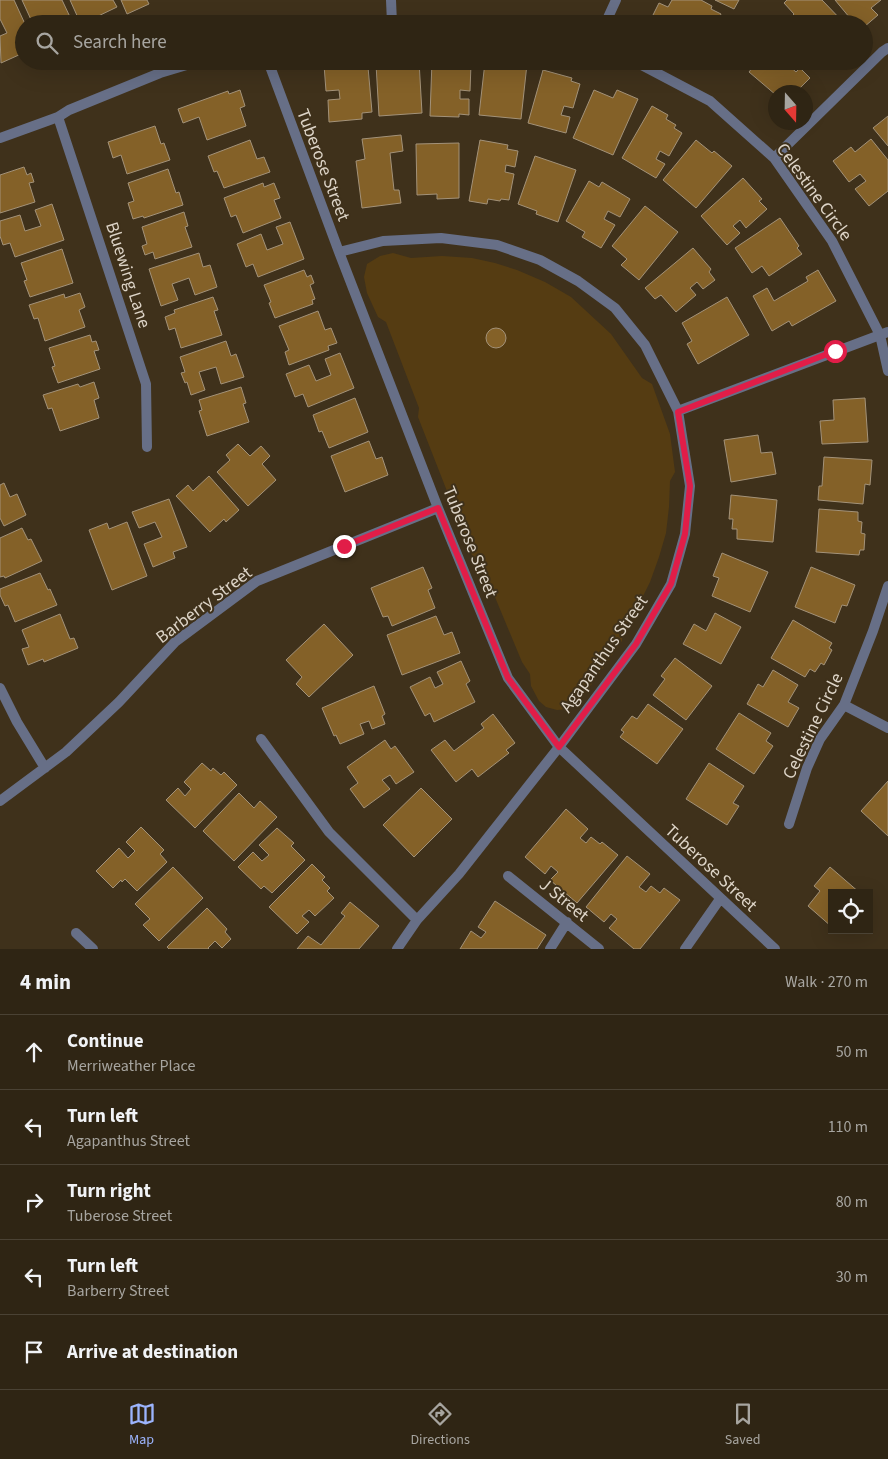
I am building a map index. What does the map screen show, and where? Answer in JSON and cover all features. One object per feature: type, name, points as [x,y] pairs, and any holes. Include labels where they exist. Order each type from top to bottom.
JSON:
[{"type":"street","points":[[392,0],[392,15]]},
{"type":"street","points":[[609,15],[616,0]]},
{"type":"street","points":[[873,61],[888,48]]},
{"type":"street","points":[[0,138],[58,117],[69,110],[170,70]]},
{"type":"street","name":"Tuberose Street","points":[[271,70],[438,508],[508,678],[559,747],[775,949]]},
{"type":"street","name":"Celestine Circle","points":[[651,70],[710,101],[774,158],[832,241],[884,333],[888,372]]},
{"type":"street","points":[[774,158],[864,70]]},
{"type":"street","name":"Bluewing Lane","points":[[58,117],[146,384],[147,447]]},
{"type":"street","name":"Agapanthus Street","points":[[339,252],[384,240],[441,238],[497,245],[540,260],[578,281],[615,308],[645,344],[678,412],[690,486],[685,534],[671,584],[636,644],[559,747],[459,874],[417,920],[397,949]]},
{"type":"street","points":[[678,412],[884,333]]},
{"type":"street","name":"Barberry Street","points":[[0,801],[66,752],[119,702],[175,642],[257,581],[438,508]]},
{"type":"street","name":"Celestine Circle","points":[[789,824],[807,768],[820,739],[844,705],[873,631],[888,586]]},
{"type":"street","points":[[0,688],[16,722],[45,768]]},
{"type":"street","points":[[844,705],[888,728]]},
{"type":"street","points":[[262,739],[329,832],[417,920]]},
{"type":"street","name":"J Street","points":[[508,876],[599,949]]},
{"type":"street","points":[[685,949],[720,899]]},
{"type":"street","points":[[550,949],[567,922]]},
{"type":"street","points":[[76,933],[93,949]]},
{"type":"shaded area","points":[[393,253],[411,258],[442,256],[472,258],[517,270],[545,282],[571,297],[611,334],[642,378],[652,384],[670,434],[675,472],[670,481],[666,533],[650,582],[638,606],[623,629],[622,641],[584,695],[567,709],[557,710],[546,707],[539,701],[531,686],[530,674],[522,662],[480,561],[472,555],[418,417],[419,408],[386,322],[378,317],[367,293],[364,277],[367,264],[380,256]]},
{"type":"building","points":[[0,0],[14,0],[21,15],[15,15],[15,57],[1,63],[0,36],[7,33],[0,19]]},
{"type":"building","points":[[22,0],[62,0],[69,15],[29,15]]},
{"type":"building","points":[[70,0],[113,0],[117,7],[100,15],[77,15]]},
{"type":"building","points":[[121,0],[147,0],[149,4],[127,14]]},
{"type":"building","points":[[672,0],[701,0],[712,6],[711,9],[721,14],[653,15],[659,3],[668,7]]},
{"type":"building","points":[[715,0],[739,0],[734,9]]},
{"type":"building","points":[[787,0],[822,0],[836,15],[793,15],[784,3]]},
{"type":"building","points":[[835,0],[881,0],[871,8],[878,15],[873,19],[873,15],[848,15]]},
{"type":"building","points":[[324,70],[368,70],[372,112],[362,113],[362,119],[329,122],[328,100],[340,99],[339,90],[326,91]]},
{"type":"building","points":[[376,70],[420,70],[422,113],[379,116]]},
{"type":"building","points":[[432,70],[471,70],[470,91],[460,90],[460,99],[469,99],[469,115],[459,114],[459,117],[430,116]]},
{"type":"building","points":[[484,70],[526,70],[521,119],[479,115]]},
{"type":"building","points":[[543,70],[572,78],[571,81],[580,84],[573,108],[564,106],[561,115],[570,117],[566,133],[528,123]]},
{"type":"building","points":[[751,70],[794,70],[796,72],[802,70],[810,78],[803,85],[768,85],[768,88],[749,72]]},
{"type":"building","points":[[240,90],[245,106],[240,108],[246,126],[207,140],[199,117],[183,123],[178,109],[228,91],[229,94]]},
{"type":"building","points":[[594,90],[613,98],[617,90],[638,99],[613,155],[573,138]]},
{"type":"building","points":[[652,106],[668,115],[666,119],[676,125],[674,128],[682,133],[669,156],[660,151],[656,159],[665,164],[656,178],[622,158]]},
{"type":"building","points":[[888,116],[888,146],[873,128]]},
{"type":"building","points":[[155,126],[161,144],[164,143],[170,160],[127,174],[121,155],[113,158],[108,142]]},
{"type":"building","points":[[401,135],[403,151],[390,153],[394,190],[399,190],[401,203],[362,208],[356,161],[365,159],[362,139]]},
{"type":"building","points":[[871,139],[888,160],[888,191],[869,206],[855,189],[866,181],[860,174],[849,182],[833,161],[851,147],[855,152]]},
{"type":"building","points":[[250,140],[257,159],[264,157],[270,172],[224,188],[217,171],[214,172],[208,156]]},
{"type":"building","points":[[480,140],[508,145],[507,149],[518,151],[515,167],[506,165],[505,172],[514,174],[509,200],[488,199],[487,204],[469,201]]},
{"type":"building","points":[[696,140],[712,153],[714,151],[732,166],[696,208],[663,180]]},
{"type":"building","points":[[459,143],[459,198],[437,199],[437,194],[417,195],[416,144]]},
{"type":"building","points":[[535,156],[576,170],[558,222],[536,214],[537,211],[518,204]]},
{"type":"building","points":[[24,167],[27,175],[31,173],[34,182],[29,183],[35,202],[0,213],[0,175]]},
{"type":"building","points":[[168,169],[176,193],[179,192],[183,205],[144,218],[143,216],[133,219],[128,203],[134,201],[128,183]]},
{"type":"building","points":[[743,178],[762,199],[759,201],[767,209],[746,228],[740,220],[733,226],[740,233],[727,245],[701,216]]},
{"type":"building","points":[[589,181],[599,187],[602,182],[630,199],[620,217],[608,211],[604,219],[615,225],[601,248],[582,237],[585,232],[566,221]]},
{"type":"building","points":[[263,183],[264,187],[274,183],[280,198],[274,200],[281,218],[243,233],[236,215],[231,217],[224,198]]},
{"type":"building","points":[[52,204],[64,240],[15,257],[10,243],[3,245],[0,236],[0,221],[20,215],[25,231],[41,226],[35,210]]},
{"type":"building","points":[[645,206],[678,232],[639,280],[621,265],[627,259],[612,246]]},
{"type":"building","points":[[184,212],[188,226],[185,227],[192,247],[155,259],[153,252],[145,255],[142,246],[147,244],[142,227]]},
{"type":"building","points":[[780,218],[799,246],[797,248],[802,254],[769,276],[762,266],[752,273],[735,248]]},
{"type":"building","points":[[290,222],[304,259],[258,277],[253,264],[246,267],[237,244],[261,234],[267,250],[283,244],[276,227]]},
{"type":"building","points":[[693,248],[711,269],[709,272],[715,280],[703,289],[697,282],[690,288],[696,295],[676,312],[661,295],[655,299],[645,288]]},
{"type":"building","points":[[62,249],[73,283],[30,297],[24,281],[27,280],[21,263]]},
{"type":"building","points":[[199,253],[203,267],[210,265],[217,287],[195,295],[189,278],[172,284],[178,300],[161,306],[149,269]]},
{"type":"building","points":[[304,270],[307,277],[311,275],[314,283],[310,285],[315,299],[312,300],[313,304],[275,318],[264,285]]},
{"type":"building","points":[[818,270],[836,301],[792,326],[789,321],[772,331],[753,296],[767,288],[774,301],[808,281],[806,277]]},
{"type":"building","points":[[80,293],[85,307],[79,310],[85,327],[45,341],[38,318],[34,319],[29,305],[64,294],[65,298]]},
{"type":"building","points":[[213,297],[218,310],[214,311],[222,335],[181,348],[175,328],[169,330],[165,317],[175,313],[174,310]]},
{"type":"building","points":[[727,297],[749,335],[698,364],[687,344],[692,341],[682,323]]},
{"type":"building","points":[[318,311],[325,330],[331,328],[337,343],[328,346],[329,350],[289,365],[285,352],[289,350],[279,326]]},
{"type":"building","points":[[496,328],[503,331],[506,338],[503,345],[496,348],[489,345],[486,338],[489,331]]},
{"type":"building","points":[[90,335],[92,342],[96,341],[99,350],[94,351],[100,369],[58,383],[52,367],[55,366],[49,348]]},
{"type":"building","points":[[226,341],[231,356],[236,354],[244,377],[221,384],[216,367],[199,372],[205,390],[191,395],[187,382],[185,383],[181,373],[185,372],[180,357]]},
{"type":"building","points":[[340,353],[354,388],[308,407],[303,394],[295,397],[286,374],[309,365],[316,381],[331,375],[325,359]]},
{"type":"building","points":[[94,382],[99,398],[94,400],[99,418],[60,431],[52,408],[48,409],[43,395],[78,384],[80,387]]},
{"type":"building","points":[[241,387],[246,403],[243,404],[249,422],[207,436],[199,411],[202,410],[199,400]]},
{"type":"building","points":[[355,398],[368,432],[329,448],[322,431],[319,432],[313,415]]},
{"type":"building","points":[[865,398],[868,442],[822,444],[820,421],[834,420],[833,400]]},
{"type":"building","points":[[758,435],[761,453],[772,452],[776,474],[731,482],[724,440]]},
{"type":"building","points":[[369,441],[376,459],[382,457],[388,475],[345,492],[331,456]]},
{"type":"building","points":[[238,444],[250,456],[261,446],[270,456],[262,464],[276,480],[248,506],[217,472],[230,460],[226,455]]},
{"type":"building","points":[[824,457],[872,460],[870,485],[865,484],[863,504],[818,500],[819,486],[822,486]]},
{"type":"building","points":[[209,476],[239,510],[226,522],[224,519],[210,532],[176,496],[188,485],[193,491]]},
{"type":"building","points":[[4,483],[10,497],[17,494],[26,515],[4,526],[0,518],[0,485]]},
{"type":"building","points":[[731,495],[777,500],[773,542],[737,539],[737,529],[732,529],[733,519],[729,519]]},
{"type":"building","points":[[169,499],[187,547],[173,552],[175,558],[153,567],[144,544],[162,537],[155,522],[139,528],[132,512]]},
{"type":"building","points":[[819,509],[858,512],[858,521],[862,522],[861,533],[865,534],[864,550],[860,550],[859,555],[816,552]]},
{"type":"building","points":[[127,522],[147,576],[112,590],[89,530],[107,523],[109,529]]},
{"type":"building","points":[[22,528],[28,540],[31,539],[42,561],[5,578],[4,576],[0,577],[0,538]]},
{"type":"building","points":[[722,553],[768,572],[750,612],[712,596],[719,578],[713,576]]},
{"type":"building","points":[[423,567],[432,588],[428,590],[435,608],[392,626],[388,616],[383,617],[371,588]]},
{"type":"building","points":[[811,567],[855,585],[847,606],[842,605],[835,623],[795,607]]},
{"type":"building","points":[[40,573],[57,605],[15,622],[8,605],[5,606],[0,595],[0,589]]},
{"type":"building","points":[[715,613],[741,627],[721,664],[683,644],[694,624],[706,631]]},
{"type":"building","points":[[60,614],[70,639],[74,638],[78,648],[44,662],[43,659],[28,665],[22,649],[29,647],[22,630]]},
{"type":"building","points":[[436,616],[444,635],[452,632],[460,653],[402,675],[387,635]]},
{"type":"building","points":[[793,620],[832,643],[829,648],[832,650],[824,665],[821,663],[815,672],[810,669],[805,677],[771,658]]},
{"type":"building","points":[[324,624],[353,655],[309,697],[296,684],[302,677],[286,660]]},
{"type":"building","points":[[675,658],[712,686],[686,720],[653,695],[665,679],[661,676]]},
{"type":"building","points":[[461,661],[470,681],[466,684],[475,702],[434,722],[430,713],[425,716],[410,687],[430,677],[435,688],[443,684],[437,672]]},
{"type":"building","points":[[773,670],[798,685],[788,702],[799,708],[788,727],[747,704],[758,684],[763,687]]},
{"type":"building","points":[[374,686],[385,714],[382,716],[385,724],[372,729],[369,721],[360,724],[364,734],[340,744],[336,735],[334,736],[322,708]]},
{"type":"building","points":[[648,704],[683,729],[657,764],[620,737],[624,732],[621,730],[632,716],[637,719]]},
{"type":"building","points":[[739,713],[771,733],[766,741],[773,746],[754,774],[716,749]]},
{"type":"building","points":[[493,714],[515,743],[506,750],[509,753],[478,777],[472,769],[456,782],[431,750],[445,740],[454,751],[484,728],[481,724]]},
{"type":"building","points":[[385,740],[391,749],[395,746],[414,772],[396,784],[390,775],[382,780],[390,789],[364,808],[350,789],[358,783],[347,767]]},
{"type":"building","points":[[202,763],[211,771],[213,768],[221,775],[224,772],[237,785],[195,828],[166,800],[178,788],[185,796],[191,789],[184,782]]},
{"type":"building","points":[[709,763],[744,786],[733,803],[739,806],[727,825],[686,799]]},
{"type":"building","points":[[888,781],[888,836],[861,811]]},
{"type":"building","points":[[421,788],[452,819],[414,857],[383,825]]},
{"type":"building","points":[[239,793],[254,808],[260,801],[277,817],[234,861],[203,831]]},
{"type":"building","points":[[566,809],[588,829],[580,838],[586,843],[591,837],[600,844],[602,842],[618,855],[577,903],[550,880],[558,872],[551,866],[545,874],[525,857]]},
{"type":"building","points":[[141,827],[164,850],[160,854],[167,862],[137,891],[125,879],[122,882],[121,880],[113,888],[96,871],[119,848],[128,858],[135,851],[126,842]]},
{"type":"building","points":[[277,828],[294,843],[291,846],[305,860],[272,893],[264,886],[261,889],[238,867],[253,852],[262,861],[269,855],[259,845]]},
{"type":"building","points":[[627,856],[650,874],[639,887],[646,892],[651,886],[660,893],[664,888],[680,900],[640,949],[634,949],[609,928],[617,919],[611,914],[604,922],[586,907]]},
{"type":"building","points":[[312,864],[325,877],[322,880],[330,888],[327,891],[334,898],[315,916],[309,910],[302,916],[309,922],[297,934],[269,907]]},
{"type":"building","points":[[173,867],[203,898],[159,941],[143,925],[150,919],[135,904]]},
{"type":"building","points":[[830,867],[855,889],[828,889],[828,924],[808,906],[820,891],[814,886]]},
{"type":"building","points":[[495,901],[546,935],[537,949],[460,949],[471,931],[481,938],[486,932],[478,927]]},
{"type":"building","points":[[350,902],[379,926],[359,949],[297,949],[308,936],[321,945],[345,916],[341,913]]},
{"type":"building","points":[[207,908],[227,929],[225,932],[231,939],[222,948],[215,941],[209,949],[169,949],[167,947]]},
{"type":"route","points":[[344,546],[438,508],[508,678],[559,747],[636,644],[671,584],[685,534],[690,486],[678,412],[835,351]]}]
